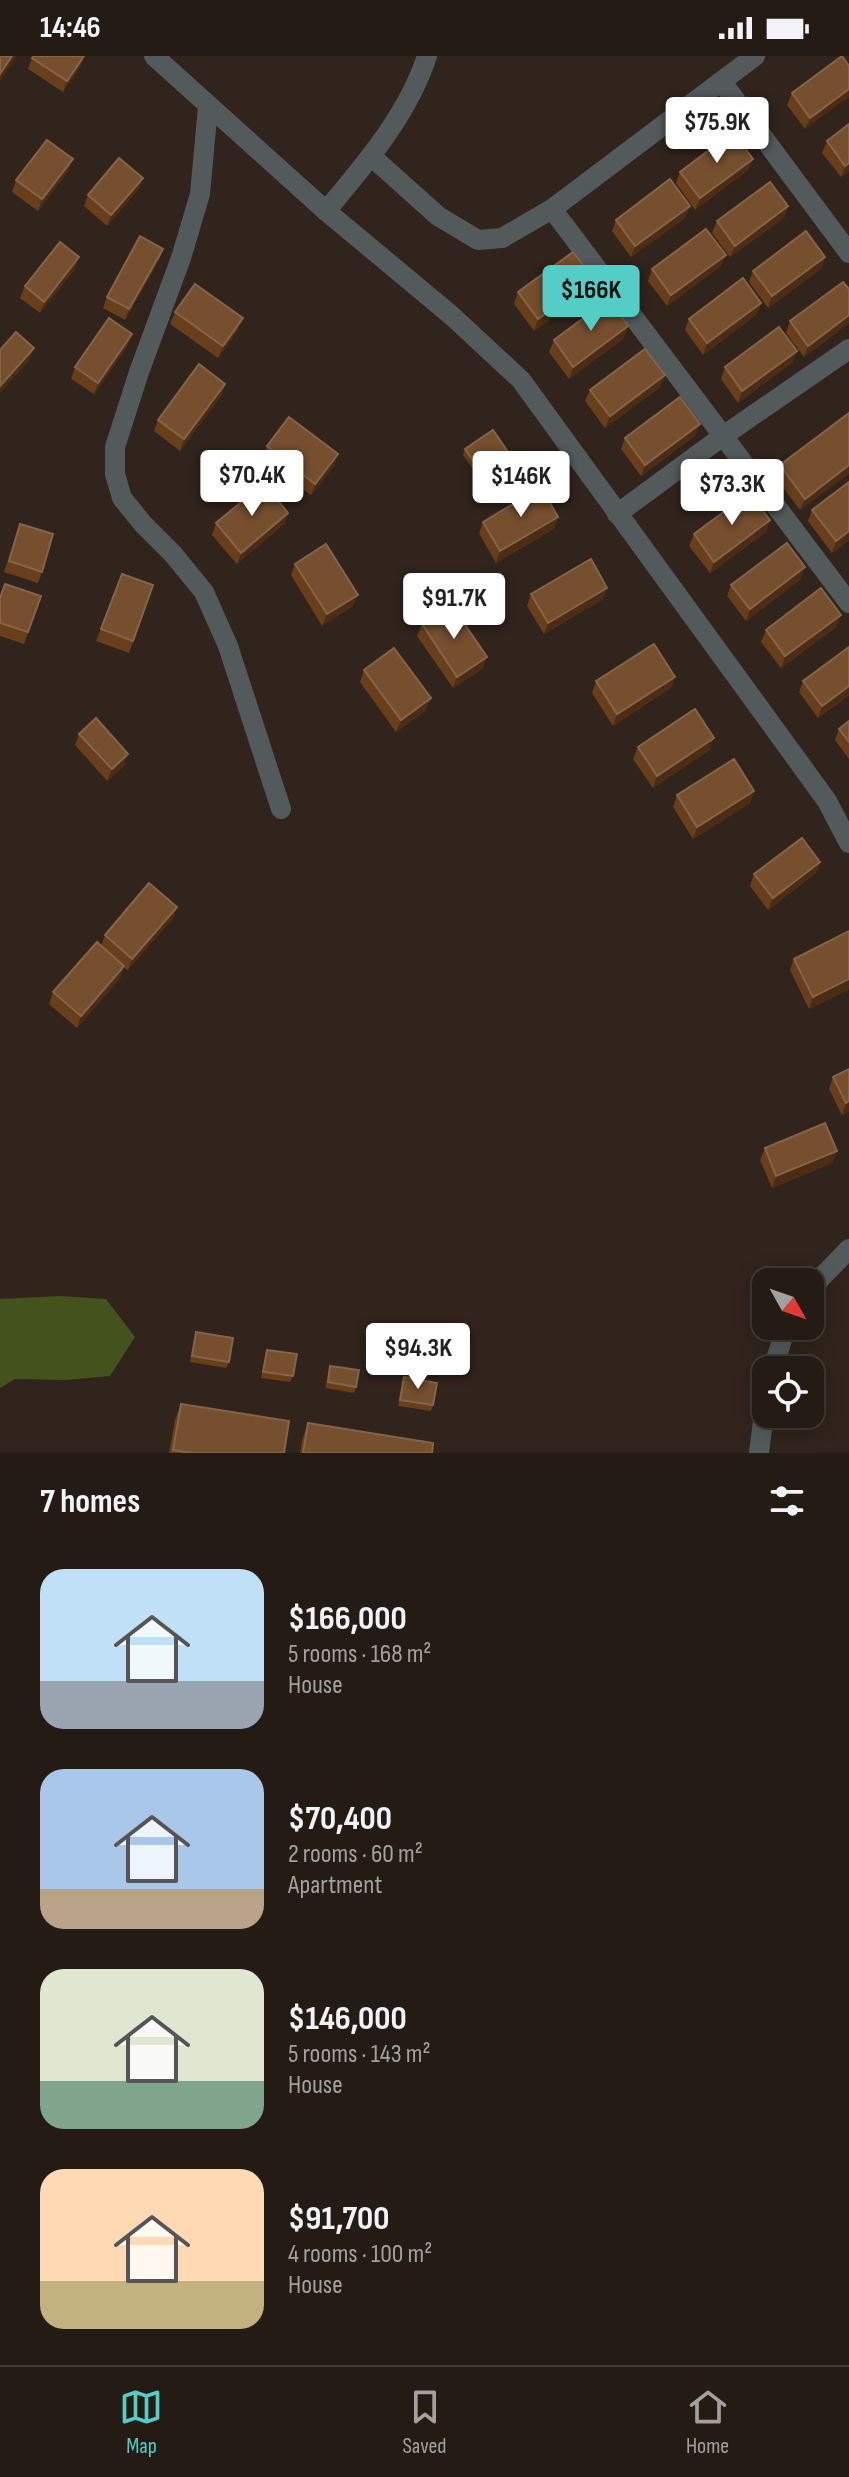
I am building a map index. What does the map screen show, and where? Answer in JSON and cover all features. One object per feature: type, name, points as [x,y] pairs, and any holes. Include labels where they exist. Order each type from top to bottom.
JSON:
[{"type":"street","points":[[154,56],[208,107],[451,315],[521,380],[827,801],[849,843]]},
{"type":"street","points":[[326,211],[371,156],[418,83],[427,56]]},
{"type":"street","points":[[371,156],[438,216],[478,240],[502,238],[552,209],[755,56]]},
{"type":"street","points":[[722,82],[849,253]]},
{"type":"street","points":[[208,107],[200,194],[115,447],[115,474],[122,498],[204,592],[228,646],[281,809]]},
{"type":"street","points":[[552,209],[849,603]]},
{"type":"street","points":[[617,514],[849,349]]},
{"type":"street","points":[[824,1275],[849,1249]]},
{"type":"street","points":[[759,1453],[762,1428]]},
{"type":"green space","points":[[59,1296],[106,1299],[135,1337],[110,1376],[66,1380],[15,1379],[0,1388],[0,1299]]},
{"type":"building","points":[[0,56],[12,56],[0,74]]},
{"type":"building","points":[[84,56],[67,81],[32,58]]},
{"type":"building","points":[[842,56],[849,66],[849,89],[810,118],[792,93]]},
{"type":"building","points":[[849,124],[849,163],[845,166],[827,141]]},
{"type":"building","points":[[733,132],[753,159],[700,198],[680,172]]},
{"type":"building","points":[[47,140],[73,159],[42,199],[16,180]]},
{"type":"building","points":[[119,158],[143,178],[111,215],[88,195]]},
{"type":"building","points":[[670,179],[690,206],[635,246],[616,220]]},
{"type":"building","points":[[770,182],[788,206],[735,246],[717,221]]},
{"type":"building","points":[[706,229],[726,255],[671,295],[652,269]]},
{"type":"building","points":[[806,231],[825,257],[772,296],[753,271]]},
{"type":"building","points":[[140,236],[163,249],[129,309],[107,297]]},
{"type":"building","points":[[60,242],[79,257],[44,302],[25,286]]},
{"type":"building","points":[[573,252],[593,278],[538,319],[518,292]]},
{"type":"building","points":[[743,278],[761,303],[707,343],[689,319]]},
{"type":"building","points":[[843,282],[849,289],[849,315],[808,346],[790,321]]},
{"type":"building","points":[[195,284],[243,318],[223,346],[175,312]]},
{"type":"building","points":[[609,299],[628,326],[573,367],[554,340]]},
{"type":"building","points":[[109,318],[132,334],[98,383],[75,367]]},
{"type":"building","points":[[779,327],[797,351],[742,391],[725,367]]},
{"type":"building","points":[[16,332],[34,348],[0,386],[0,350]]},
{"type":"building","points":[[645,349],[665,375],[610,416],[590,390]]},
{"type":"building","points":[[199,364],[225,384],[184,439],[158,420]]},
{"type":"building","points":[[680,397],[700,424],[645,465],[625,438]]},
{"type":"building","points":[[849,413],[849,465],[805,499],[780,465]]},
{"type":"building","points":[[289,417],[338,454],[315,484],[267,446]]},
{"type":"building","points":[[493,430],[508,452],[480,471],[465,449]]},
{"type":"building","points":[[849,482],[849,531],[836,541],[812,510]]},
{"type":"building","points":[[264,483],[288,513],[241,553],[216,523]]},
{"type":"building","points":[[541,487],[558,517],[500,551],[483,522]]},
{"type":"building","points":[[749,493],[770,520],[714,562],[694,534]]},
{"type":"building","points":[[20,524],[53,534],[42,572],[9,561]]},
{"type":"building","points":[[787,543],[805,567],[750,609],[731,585]]},
{"type":"building","points":[[326,544],[358,595],[327,614],[295,564]]},
{"type":"building","points":[[591,559],[607,588],[548,623],[531,594]]},
{"type":"building","points":[[122,574],[153,585],[133,641],[101,629]]},
{"type":"building","points":[[5,584],[41,596],[28,632],[0,623],[0,598]]},
{"type":"building","points":[[821,588],[841,615],[785,656],[766,630]]},
{"type":"building","points":[[451,604],[487,657],[457,677],[422,624]]},
{"type":"building","points":[[654,644],[675,677],[617,714],[596,681]]},
{"type":"building","points":[[849,647],[849,686],[822,706],[803,681]]},
{"type":"building","points":[[394,648],[431,698],[401,720],[364,670]]},
{"type":"building","points":[[695,709],[714,738],[657,776],[638,747]]},
{"type":"building","points":[[96,718],[128,754],[112,769],[79,734]]},
{"type":"building","points":[[849,721],[849,742],[839,729]]},
{"type":"building","points":[[734,759],[754,791],[697,827],[677,795]]},
{"type":"building","points":[[802,838],[820,862],[773,898],[754,874]]},
{"type":"building","points":[[149,883],[177,907],[132,959],[105,935]]},
{"type":"building","points":[[849,931],[849,979],[813,997],[794,959]]},
{"type":"building","points":[[97,942],[124,966],[81,1016],[53,992]]},
{"type":"building","points":[[849,1069],[849,1101],[846,1103],[833,1077]]},
{"type":"building","points":[[825,1123],[837,1151],[776,1176],[765,1148]]},
{"type":"building","points":[[196,1332],[233,1338],[229,1362],[192,1356]]},
{"type":"building","points":[[267,1350],[297,1354],[293,1376],[263,1372]]},
{"type":"building","points":[[330,1366],[359,1370],[356,1387],[328,1382]]},
{"type":"building","points":[[404,1377],[437,1383],[433,1405],[400,1400]]},
{"type":"building","points":[[181,1404],[289,1421],[284,1453],[190,1453],[173,1450]]},
{"type":"building","points":[[308,1423],[433,1443],[432,1453],[303,1453]]}]
